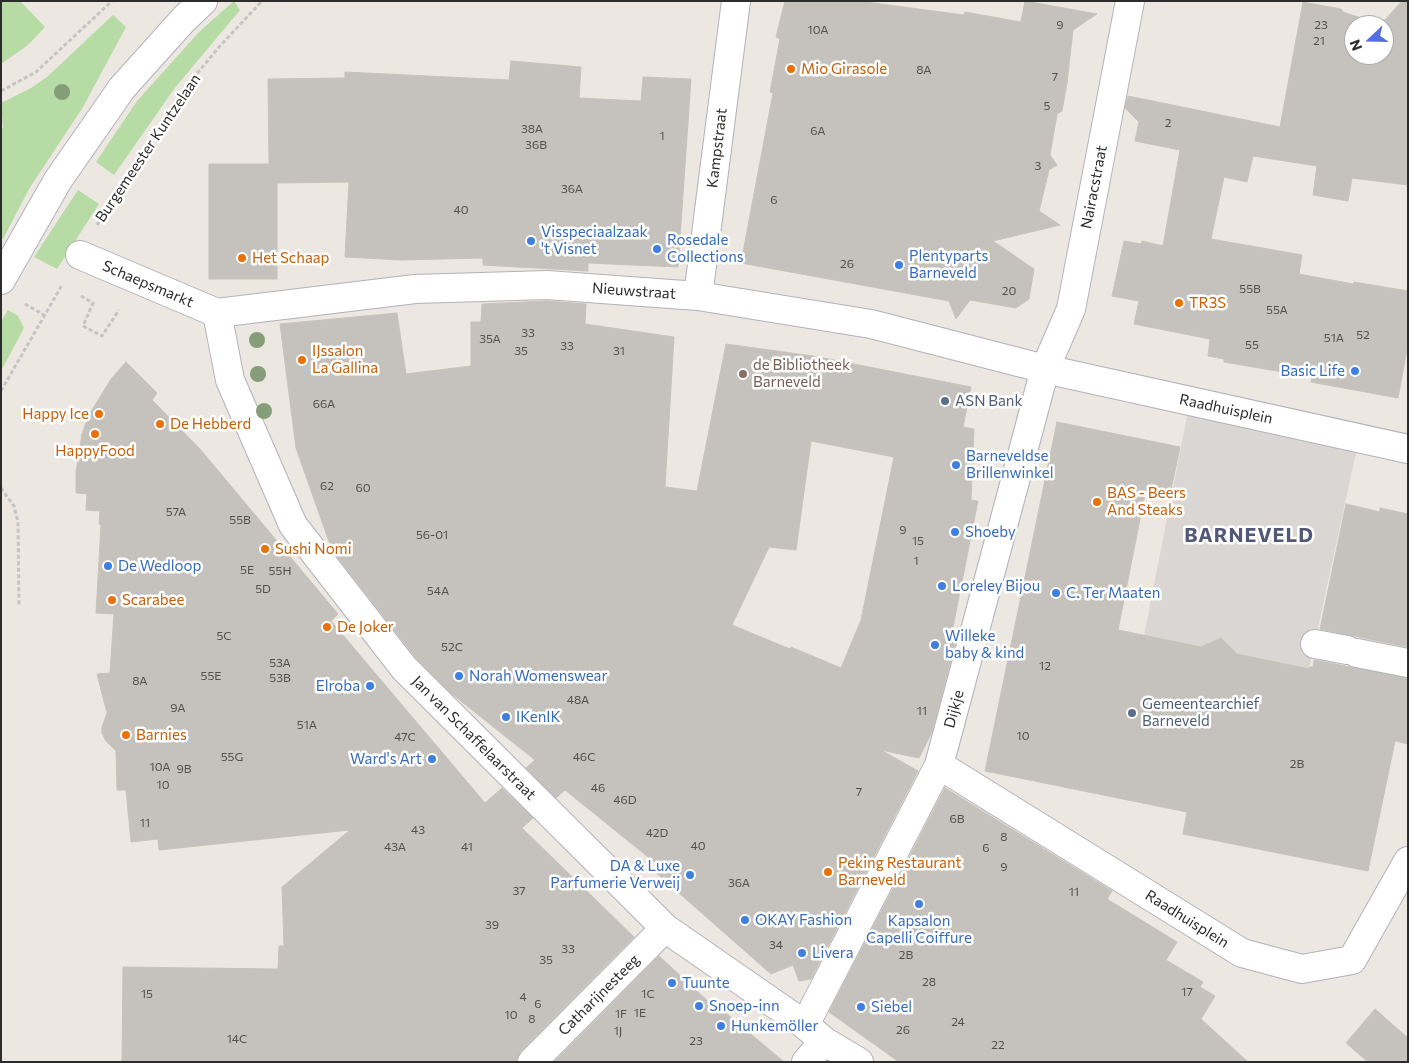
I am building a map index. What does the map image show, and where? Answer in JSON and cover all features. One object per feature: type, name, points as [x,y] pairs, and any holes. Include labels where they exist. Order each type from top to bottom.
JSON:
[{"type":"street","points":[[1,280],[58,180],[122,88],[184,19],[203,1]]},
{"type":"street","name":"Kampstraat","points":[[698,296],[736,1]]},
{"type":"street","name":"Nairacstraat","points":[[1045,369],[1071,309],[1130,1]]},
{"type":"street","name":"Schaepsmarkt","points":[[80,255],[216,313]]},
{"type":"street","name":"Nieuwstraat","points":[[216,313],[415,289],[547,285],[698,296],[870,324],[1045,369]]},
{"type":"street","name":"Jan van Schaffelaarstraat","points":[[216,313],[230,380],[293,525],[404,668],[665,928],[814,1033],[859,1062]]},
{"type":"street","name":"Raadhuisplein","points":[[1045,369],[1408,449]]},
{"type":"street","name":"Dijkje","points":[[806,1062],[814,1033],[940,765],[1045,369]]},
{"type":"street","points":[[1315,644],[1408,663]]},
{"type":"street","name":"Raadhuisplein","points":[[940,765],[1242,953],[1302,969],[1352,960],[1408,860]]},
{"type":"street","name":"Catharijnesteeg","points":[[532,1062],[665,928]]},
{"type":"path","points":[[1,91],[36,72],[112,1]]},
{"type":"path","name":"Burgemeester Kuntzelaan","points":[[80,255],[126,176],[184,89],[220,46],[262,1]]},
{"type":"path","points":[[15,256],[70,289]]},
{"type":"path","points":[[78,294],[93,303],[83,326],[102,336],[139,281]]},
{"type":"path","points":[[1,391],[44,315]]},
{"type":"path","points":[[1,488],[14,506],[18,522],[19,605]]},
{"type":"green space","points":[[1,1],[20,1],[45,27],[28,45],[1,64]]},
{"type":"green space","points":[[234,1],[240,10],[174,89],[114,175],[96,162],[137,101],[199,32]]},
{"type":"green space","points":[[113,15],[126,27],[83,107],[29,189],[3,239],[1,238],[1,128],[3,128],[1,103],[31,88],[47,77]]},
{"type":"green space","points":[[78,190],[99,204],[57,269],[34,257]]},
{"type":"green space","points":[[8,310],[18,316],[24,328],[1,371],[1,321]]},
{"type":"shaded area","points":[[1190,401],[1359,439],[1309,669],[1144,636]]},
{"type":"building","points":[[785,1],[858,1],[964,15],[965,12],[1021,22],[1025,1],[1097,14],[1073,30],[1062,111],[1057,114],[1050,155],[1057,165],[1049,170],[1039,211],[1060,225],[993,241],[1034,269],[1029,299],[1016,308],[970,300],[956,319],[949,301],[741,263],[773,93],[770,92],[780,39],[776,37]]},
{"type":"building","points":[[1402,1],[1408,1],[1408,185],[1352,178],[1348,201],[1313,195],[1317,166],[1253,156],[1247,182],[1224,177],[1211,239],[1302,255],[1299,274],[1353,284],[1354,282],[1408,291],[1408,344],[1398,398],[1311,382],[1312,377],[1224,362],[1224,359],[1208,356],[1210,339],[1134,324],[1139,301],[1112,296],[1124,241],[1141,244],[1142,241],[1163,246],[1180,150],[1135,141],[1139,122],[1125,108],[1128,96],[1280,127],[1303,2],[1341,9],[1343,12],[1352,15],[1344,15],[1344,65],[1394,65],[1394,15],[1389,15]]},
{"type":"building","points":[[511,61],[581,67],[579,98],[641,101],[643,77],[691,79],[678,267],[588,263],[588,271],[483,265],[483,258],[401,260],[345,257],[349,182],[277,183],[277,279],[209,279],[209,164],[269,164],[268,79],[345,78],[345,72],[509,80]]},
{"type":"building","points":[[547,301],[586,304],[585,324],[674,337],[665,487],[697,491],[726,344],[813,356],[971,387],[963,427],[974,429],[971,500],[978,501],[952,632],[958,633],[932,732],[919,758],[881,750],[918,771],[811,979],[799,981],[793,965],[771,974],[654,871],[658,865],[565,790],[556,798],[526,768],[535,760],[452,694],[416,658],[332,550],[296,448],[280,324],[397,313],[406,374],[471,366],[471,322],[481,322],[482,304]],"holes":[[[811,441],[894,457],[861,620],[841,668],[732,625],[769,547],[796,550]]]},
{"type":"building","points":[[126,362],[157,393],[152,400],[200,449],[338,614],[331,621],[485,803],[502,788],[533,818],[522,828],[634,937],[521,1051],[517,1062],[122,1062],[123,967],[278,969],[279,946],[284,946],[282,887],[350,830],[159,850],[158,839],[131,842],[126,790],[117,790],[116,751],[106,741],[102,733],[107,713],[97,674],[110,673],[114,614],[96,613],[101,525],[99,524],[100,511],[86,510],[87,494],[76,493],[76,472],[82,434],[89,415],[111,379]]},
{"type":"building","points":[[1057,422],[1180,447],[1169,499],[1145,494],[1118,630],[1201,647],[1221,638],[1237,654],[1309,669],[1313,667],[1314,660],[1408,678],[1408,744],[1395,741],[1368,871],[1183,834],[1187,812],[985,771]]},
{"type":"building","points":[[1346,504],[1380,512],[1380,508],[1408,514],[1408,647],[1320,629]]},
{"type":"building","points":[[945,788],[1112,891],[1107,899],[1177,942],[1166,960],[1203,982],[1200,987],[1215,996],[1201,1019],[1248,1062],[899,1062],[829,1012]]},
{"type":"building","points":[[659,956],[711,1004],[713,1002],[784,1062],[554,1062]]},
{"type":"building","points":[[1375,1009],[1408,1038],[1408,1062],[1368,1062],[1346,1043]]},
{"type":"place","name":"Mio Girasole","points":[[791,69]]},
{"type":"place","name":"Visspeciaalzaak 't Visnet","points":[[531,241]]},
{"type":"place","name":"Rosedale Collections","points":[[657,249]]},
{"type":"place","name":"Het Schaap","points":[[242,258]]},
{"type":"place","name":"Plentyparts Barneveld","points":[[899,265]]},
{"type":"place","name":"TR3S","points":[[1179,303]]},
{"type":"place","name":"IJssalon La Gallina","points":[[302,360]]},
{"type":"place","name":"Basic Life","points":[[1355,371]]},
{"type":"place","name":"de Bibliotheek Barneveld","points":[[743,374]]},
{"type":"place","name":"ASN Bank","points":[[945,401]]},
{"type":"place","name":"Happy Ice","points":[[99,414]]},
{"type":"place","name":"De Hebberd","points":[[160,424]]},
{"type":"place","name":"HappyFood","points":[[95,434]]},
{"type":"place","name":"Barneveldse Brillenwinkel","points":[[956,465]]},
{"type":"place","name":"BAS - Beers And Steaks","points":[[1097,502]]},
{"type":"place","name":"Shoeby","points":[[955,532]]},
{"type":"place","name":"Sushi Nomi","points":[[265,549]]},
{"type":"place","name":"De Wedloop","points":[[108,566]]},
{"type":"place","name":"Loreley Bijou","points":[[942,586]]},
{"type":"place","name":"C. Ter Maaten","points":[[1056,593]]},
{"type":"place","name":"Scarabee","points":[[112,600]]},
{"type":"place","name":"De Joker","points":[[327,627]]},
{"type":"place","name":"Willeke baby & kind","points":[[935,645]]},
{"type":"place","name":"Norah Womenswear","points":[[459,676]]},
{"type":"place","name":"Elroba","points":[[370,686]]},
{"type":"place","name":"Gemeentearchief Barneveld","points":[[1132,713]]},
{"type":"place","name":"IKenIK","points":[[506,717]]},
{"type":"place","name":"Barnies","points":[[126,735]]},
{"type":"place","name":"Ward's Art","points":[[432,759]]},
{"type":"place","name":"Peking Restaurant Barneveld","points":[[828,872]]},
{"type":"place","name":"DA & Luxe Parfumerie Verweij","points":[[690,875]]},
{"type":"place","name":"Kapsalon Capelli Coiffure","points":[[919,904]]},
{"type":"place","name":"OKAY Fashion","points":[[745,920]]},
{"type":"place","name":"Livera","points":[[802,953]]},
{"type":"place","name":"Tuunte","points":[[672,983]]},
{"type":"place","name":"Snoep-inn","points":[[699,1006]]},
{"type":"place","name":"Siebel","points":[[861,1007]]},
{"type":"place","name":"Hunkemöller","points":[[721,1026]]},
{"type":"district","name":"BARNEVELD","points":[[1249,535]]}]
